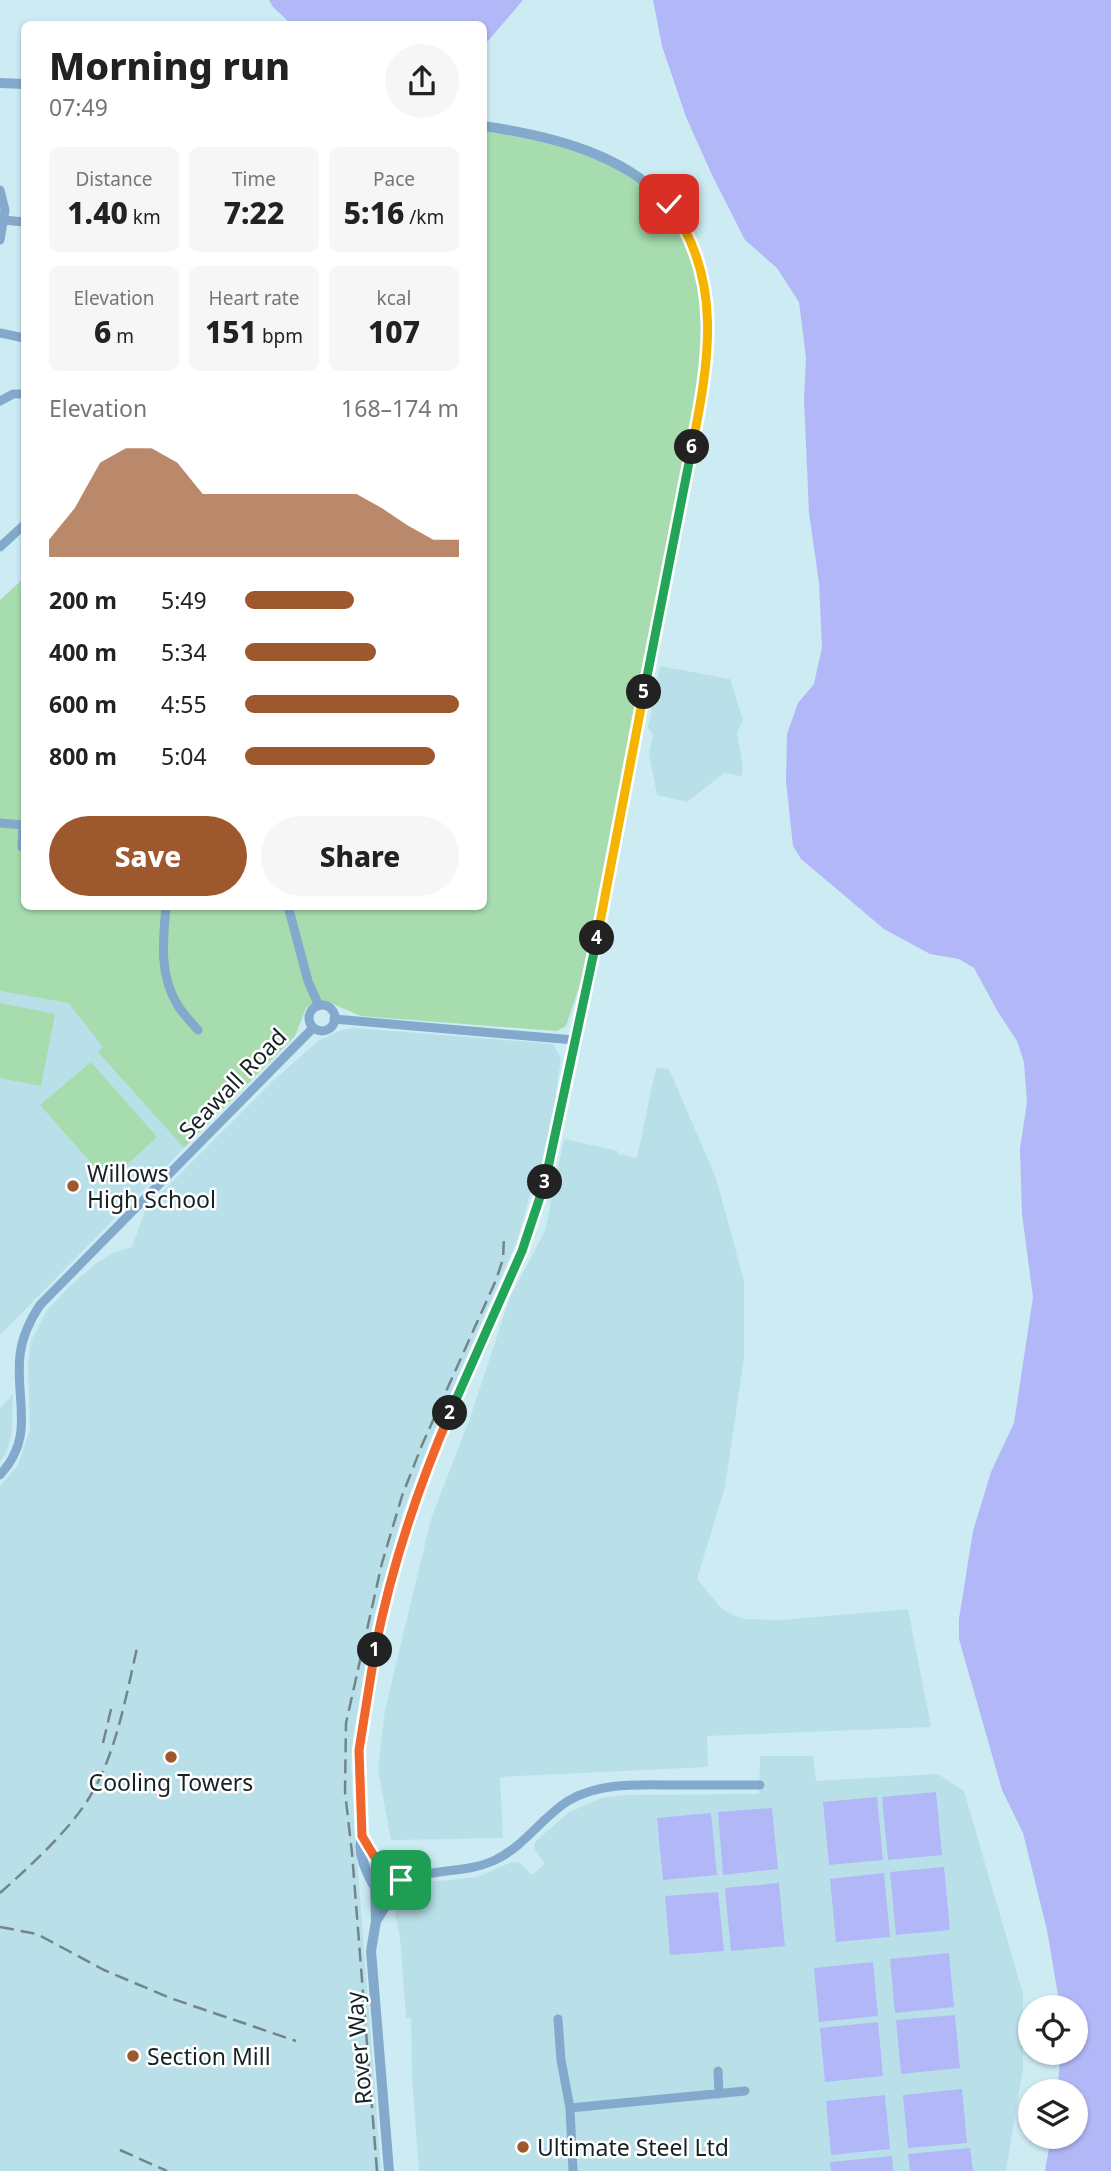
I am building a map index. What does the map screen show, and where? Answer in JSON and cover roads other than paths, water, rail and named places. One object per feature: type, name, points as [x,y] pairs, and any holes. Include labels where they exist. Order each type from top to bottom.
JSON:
[{"type":"street","points":[[0,83],[21,84]]},
{"type":"street","name":"Rover Way","points":[[389,2171],[372,1951],[376,1921],[375,1887],[362,1857],[360,1843],[359,1750],[371,1674],[402,1537],[436,1445],[506,1289],[533,1220],[552,1158],[700,406],[708,344],[702,273],[689,236],[669,204],[644,179],[621,164],[581,147],[543,136],[487,127]]},
{"type":"street","points":[[0,190],[4,204],[0,240]]},
{"type":"street","points":[[4,220],[21,222]]},
{"type":"street","points":[[0,333],[21,337]]},
{"type":"street","points":[[0,401],[13,394],[21,394]]},
{"type":"street","points":[[0,547],[21,528]]},
{"type":"street","points":[[0,823],[21,825]]},
{"type":"street","points":[[166,910],[163,944],[166,977],[177,1004],[198,1030]]},
{"type":"street","points":[[289,910],[309,981],[319,1006]]},
{"type":"street","points":[[319,1006],[331,1009],[334,1019],[327,1030],[318,1031],[309,1022],[310,1014],[319,1006]]},
{"type":"street","points":[[334,1019],[575,1040]]},
{"type":"street","name":"Seawall Road","points":[[0,1475],[14,1455],[21,1435],[23,1419],[20,1355],[25,1335],[40,1305],[313,1028]]},
{"type":"street","points":[[432,1871],[390,1865],[376,1869],[372,1877],[375,1887],[387,1894],[421,1874],[483,1865],[514,1849],[561,1806],[601,1788],[622,1785],[760,1785]]},
{"type":"street","points":[[362,1836],[374,1856],[399,1872],[398,1888]]},
{"type":"street","name":"Rover Way","points":[[376,1921],[398,1888]]},
{"type":"street","points":[[558,2019],[561,2060],[570,2108],[573,2171]]},
{"type":"street","points":[[718,2071],[719,2094]]},
{"type":"street","points":[[570,2108],[746,2091]]},
{"type":"water","points":[[269,0],[523,0],[487,41],[487,21],[288,21]]},
{"type":"water","points":[[653,0],[1111,0],[1111,2171],[1045,2171],[1049,2149],[1088,2149],[1088,2079],[1058,2079],[1060,2065],[1088,2065],[1088,1995],[1058,1995],[1047,1930],[1023,1833],[1002,1790],[959,1639],[959,1619],[973,1531],[991,1472],[1014,1423],[1033,1297],[1022,1214],[1020,1149],[1027,1102],[1024,1062],[1017,1041],[974,968],[959,959],[930,954],[884,929],[801,859],[793,846],[786,781],[787,734],[798,703],[814,684],[822,647],[819,583],[809,513],[804,399],[806,358],[799,302],[777,268],[745,240],[686,117],[662,46]]},
{"type":"water","points":[[936,1792],[942,1855],[888,1860],[882,1797]]},
{"type":"water","points":[[877,1797],[883,1860],[829,1865],[823,1802]]},
{"type":"water","points":[[772,1808],[778,1869],[723,1875],[718,1812]]},
{"type":"water","points":[[711,1813],[717,1875],[663,1880],[657,1818]]},
{"type":"water","points":[[944,1867],[950,1930],[896,1935],[890,1872]]},
{"type":"water","points":[[884,1873],[890,1937],[836,1942],[830,1879]]},
{"type":"water","points":[[779,1883],[785,1946],[731,1951],[725,1888]]},
{"type":"water","points":[[718,1892],[724,1951],[670,1955],[665,1896]]},
{"type":"water","points":[[949,1953],[954,2007],[895,2013],[890,1959]]},
{"type":"water","points":[[873,1962],[878,2016],[819,2022],[814,1968]]},
{"type":"water","points":[[955,2015],[960,2068],[901,2074],[896,2020]]},
{"type":"water","points":[[878,2022],[883,2076],[825,2082],[820,2028]]},
{"type":"water","points":[[962,2089],[967,2143],[908,2148],[903,2095]]},
{"type":"water","points":[[885,2095],[890,2149],[831,2155],[826,2101]]},
{"type":"water","points":[[970,2148],[973,2171],[910,2171],[908,2154]]},
{"type":"water","points":[[892,2156],[893,2171],[831,2171],[830,2162]]},
{"type":"railway","points":[[377,2171],[345,1792],[346,1723],[382,1563],[402,1496],[496,1280],[503,1259],[504,1237]]},
{"type":"railway","points":[[0,1893],[60,1836],[89,1798],[113,1744],[137,1648]]},
{"type":"railway","points":[[103,1743],[112,1705]]},
{"type":"railway","points":[[0,1927],[37,1934],[104,1970],[170,1998],[296,2041]]},
{"type":"railway","points":[[120,2150],[167,2171]]},
{"type":"place","name":"Willows High School","points":[[73,1186]]},
{"type":"place","name":"Cooling Towers","points":[[171,1757]]},
{"type":"place","name":"Section Mill","points":[[133,2056]]},
{"type":"place","name":"Ultimate Steel Ltd","points":[[523,2147]]}]
